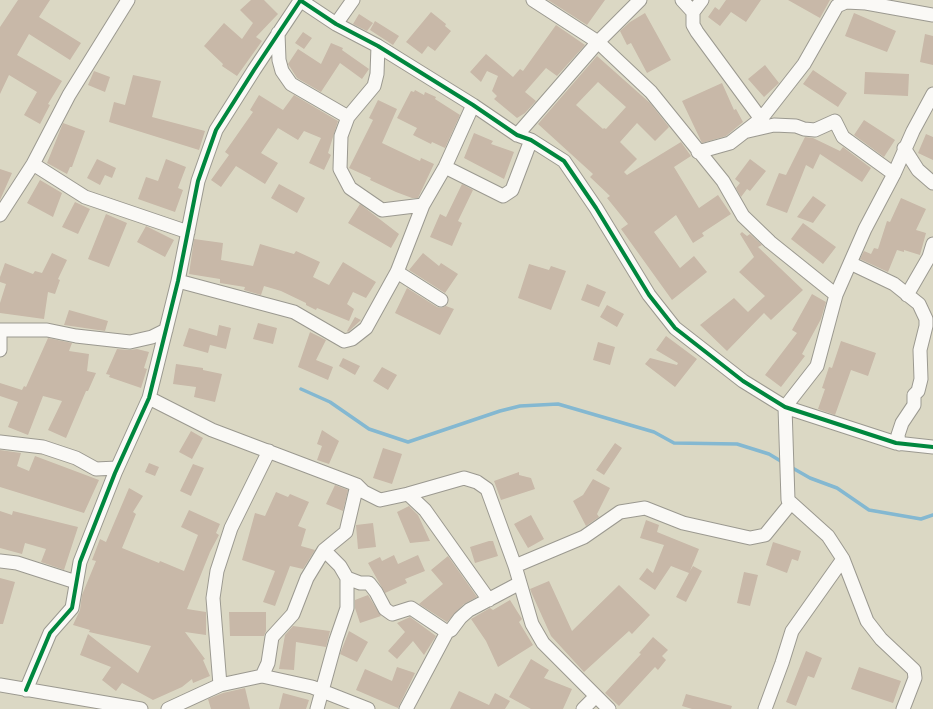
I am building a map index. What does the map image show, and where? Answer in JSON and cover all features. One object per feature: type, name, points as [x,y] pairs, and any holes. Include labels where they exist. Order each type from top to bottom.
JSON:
[{"type":"street","points":[[0,215],[33,164],[69,94],[128,0]]},
{"type":"street","points":[[26,690],[50,633],[72,608],[80,562],[117,468],[149,398],[178,281],[198,181],[216,130],[300,0],[336,24],[378,46],[473,105],[517,135],[531,140],[564,161],[596,208],[649,295],[675,328],[743,381],[785,407],[899,444],[933,447]]},
{"type":"street","points":[[336,24],[353,0]]},
{"type":"street","points":[[533,0],[598,42],[651,92],[723,181],[743,216],[770,242],[836,295]]},
{"type":"street","points":[[517,135],[598,42],[640,0]]},
{"type":"street","points":[[682,0],[693,12]]},
{"type":"street","points":[[702,0],[693,12],[693,25],[760,119]]},
{"type":"street","points":[[698,152],[730,143],[760,119],[804,64],[837,6],[846,2],[866,3],[933,15]]},
{"type":"street","points":[[278,33],[279,60],[282,72],[291,84],[348,117]]},
{"type":"street","points":[[378,46],[377,74],[374,86],[348,117],[341,136],[340,169],[350,188],[382,210],[423,205]]},
{"type":"street","points":[[904,709],[915,678],[914,670],[881,638],[867,621],[843,559],[828,536],[788,500],[785,407],[817,366],[836,295],[865,229],[894,174],[904,148],[933,94]]},
{"type":"street","points":[[178,281],[294,312],[344,341],[352,339],[366,328],[397,272],[423,205],[445,167],[473,105]]},
{"type":"street","points":[[745,132],[774,125],[796,126],[804,129],[815,130],[835,121],[843,137],[894,174]]},
{"type":"street","points":[[445,167],[503,196],[512,190],[531,140]]},
{"type":"street","points":[[904,148],[918,170],[933,183]]},
{"type":"street","points":[[33,164],[85,197],[188,232]]},
{"type":"street","points":[[907,295],[929,256],[933,244]]},
{"type":"street","points":[[850,263],[894,284],[919,304],[926,318],[926,326],[920,350],[921,380],[918,391],[914,395],[914,405],[902,423],[898,435],[899,444]]},
{"type":"street","points":[[397,272],[441,300]]},
{"type":"street","points":[[0,330],[47,330],[76,336],[130,342],[152,337],[166,330]]},
{"type":"street","points":[[0,334],[0,350]]},
{"type":"street","points":[[149,398],[212,430],[357,485],[364,492],[380,500],[408,494],[464,478],[477,482],[487,489],[515,566],[532,624],[543,643],[609,709]]},
{"type":"street","points":[[0,442],[43,447],[76,458],[96,469],[117,468]]},
{"type":"street","points":[[220,685],[213,598],[217,571],[231,528],[269,451]]},
{"type":"street","points":[[262,676],[268,663],[272,636],[293,614],[307,578],[324,550],[346,532],[357,485]]},
{"type":"street","points":[[408,494],[425,510],[489,600]]},
{"type":"street","points":[[515,566],[584,537],[620,512],[645,508],[683,523],[750,538],[765,536],[791,503]]},
{"type":"street","points":[[317,709],[321,691],[347,608],[347,578],[340,566],[324,550]]},
{"type":"street","points":[[765,709],[792,631],[843,559]]},
{"type":"street","points":[[0,561],[16,563],[76,582]]},
{"type":"street","points":[[347,578],[360,583],[369,583],[376,592],[385,609],[392,614],[411,608],[446,632]]},
{"type":"street","points":[[406,709],[446,632],[451,630],[460,618],[469,610],[520,583]]},
{"type":"street","points":[[168,709],[182,706],[220,685],[262,676],[282,679],[321,691],[368,709]]},
{"type":"street","points":[[0,685],[26,690],[69,703],[140,709]]},
{"type":"street","points":[[583,709],[596,696]]},
{"type":"building","points":[[18,0],[50,0],[39,17],[81,43],[70,60],[29,34],[17,55],[62,81],[48,104],[50,105],[40,124],[24,115],[37,92],[9,75],[0,94],[0,27]]},
{"type":"building","points":[[251,0],[264,0],[278,14],[256,37],[262,41],[237,76],[222,66],[223,64],[204,46],[224,23],[242,39],[253,23],[240,10]]},
{"type":"building","points":[[548,0],[605,0],[587,25]]},
{"type":"building","points":[[726,0],[761,0],[746,22],[731,12],[720,26],[708,17],[715,7],[719,10]]},
{"type":"building","points":[[788,0],[830,0],[820,18]]},
{"type":"building","points":[[431,12],[446,24],[445,26],[451,31],[435,51],[428,46],[422,54],[406,42]]},
{"type":"building","points":[[645,13],[671,60],[647,73],[631,43],[627,45],[620,31],[630,22]]},
{"type":"building","points":[[854,13],[896,31],[887,52],[845,36]]},
{"type":"building","points":[[359,14],[373,23],[367,31],[353,24]]},
{"type":"building","points":[[375,21],[399,36],[393,45],[370,30]]},
{"type":"building","points":[[556,25],[585,45],[557,76],[546,68],[525,92],[536,101],[525,113],[517,118],[494,99],[497,96],[492,91],[498,76],[487,71],[481,82],[470,72],[486,54],[513,77],[520,69],[523,71]]},
{"type":"building","points":[[303,32],[312,38],[304,49],[295,43]]},
{"type":"building","points":[[925,34],[933,36],[933,65],[920,62]]},
{"type":"building","points":[[331,43],[343,48],[342,50],[369,69],[362,79],[340,63],[321,92],[297,78],[288,64],[298,49],[321,64]]},
{"type":"building","points":[[597,56],[650,103],[669,127],[655,141],[637,123],[620,142],[637,159],[624,172],[627,175],[681,142],[691,156],[674,167],[699,208],[718,195],[731,214],[702,233],[704,236],[693,243],[676,215],[654,232],[680,268],[694,256],[707,272],[672,300],[621,229],[628,224],[607,198],[610,196],[590,177],[593,174],[538,124]],"holes":[[[598,82],[626,107],[606,129],[603,129],[576,105]]]},
{"type":"building","points":[[765,65],[779,83],[764,97],[748,79]]},
{"type":"building","points":[[813,70],[847,93],[838,107],[803,84]]},
{"type":"building","points":[[94,71],[110,77],[105,92],[88,85]]},
{"type":"building","points":[[865,72],[909,74],[908,96],[864,94]]},
{"type":"building","points":[[133,75],[161,81],[152,117],[205,131],[199,150],[109,122],[114,102],[125,105]]},
{"type":"building","points":[[722,83],[734,110],[736,109],[743,122],[726,136],[702,143],[682,101]]},
{"type":"building","points":[[415,90],[424,95],[425,92],[436,97],[435,99],[460,115],[445,148],[432,142],[431,144],[413,135],[417,128],[397,118],[411,91],[414,92]]},
{"type":"building","points":[[259,95],[283,110],[294,95],[338,121],[328,153],[331,155],[324,170],[309,163],[321,138],[304,131],[298,140],[278,128],[261,153],[278,163],[265,184],[236,166],[221,187],[211,180],[229,155],[225,152],[253,112],[250,110]]},
{"type":"building","points":[[378,100],[397,109],[382,143],[420,161],[421,158],[434,164],[418,198],[412,198],[396,192],[349,168],[373,120],[369,118]]},
{"type":"building","points":[[864,120],[895,140],[884,157],[854,135]]},
{"type":"building","points":[[63,123],[85,131],[72,167],[70,167],[67,174],[47,163]]},
{"type":"building","points":[[474,133],[493,141],[491,144],[514,152],[504,179],[464,158]]},
{"type":"building","points":[[926,134],[933,137],[933,160],[918,153]]},
{"type":"building","points":[[805,137],[813,138],[840,151],[843,147],[871,168],[862,182],[820,154],[813,169],[806,165],[787,213],[766,205],[779,173],[786,175]]},
{"type":"building","points":[[97,159],[116,168],[112,178],[105,175],[100,185],[87,178]]},
{"type":"building","points":[[166,159],[186,167],[178,188],[183,190],[175,212],[138,199],[146,177],[158,181]]},
{"type":"building","points":[[750,159],[766,171],[750,191],[747,189],[741,197],[736,188],[740,183],[735,179]]},
{"type":"building","points":[[0,169],[12,173],[0,200]]},
{"type":"building","points":[[40,180],[62,193],[53,217],[27,203]]},
{"type":"building","points":[[279,184],[305,198],[297,213],[271,198]]},
{"type":"building","points":[[462,184],[473,190],[458,221],[462,223],[452,246],[430,237],[440,214],[446,217]]},
{"type":"building","points":[[813,196],[826,205],[813,223],[797,217]]},
{"type":"building","points":[[901,198],[926,209],[916,230],[926,233],[920,255],[904,250],[904,252],[897,250],[888,272],[860,259],[864,251],[871,254],[874,248],[878,249],[887,221],[890,222]]},
{"type":"building","points":[[75,202],[90,209],[78,234],[62,227]]},
{"type":"building","points":[[360,204],[399,234],[391,248],[348,223]]},
{"type":"building","points":[[106,214],[127,223],[109,267],[88,259]]},
{"type":"building","points":[[803,223],[836,247],[823,264],[791,239]]},
{"type":"building","points":[[146,226],[174,240],[165,257],[137,242]]},
{"type":"building","points":[[742,232],[747,236],[750,234],[762,245],[758,247],[803,290],[771,320],[764,313],[727,351],[700,325],[734,298],[748,312],[765,296],[739,272],[754,257],[740,234]]},
{"type":"building","points":[[194,239],[223,243],[221,260],[253,266],[260,244],[294,254],[296,251],[320,262],[313,277],[329,285],[343,262],[376,282],[366,298],[353,292],[347,304],[354,309],[349,321],[317,308],[316,310],[306,305],[306,303],[281,291],[264,286],[261,295],[244,290],[245,287],[220,283],[220,279],[189,274]]},
{"type":"building","points":[[52,253],[67,260],[58,279],[60,280],[55,294],[48,292],[44,319],[0,313],[0,303],[6,284],[0,282],[0,277],[5,263],[33,274],[35,271],[42,273]]},
{"type":"building","points":[[423,253],[439,266],[441,263],[458,274],[445,293],[409,270]]},
{"type":"building","points":[[529,264],[549,270],[551,266],[566,271],[551,310],[518,298]]},
{"type":"building","points":[[587,284],[606,292],[599,307],[581,300]]},
{"type":"building","points":[[407,288],[437,307],[441,308],[446,306],[454,309],[440,335],[395,313]]},
{"type":"building","points":[[812,294],[826,302],[821,319],[802,354],[805,356],[781,387],[765,375],[797,333],[792,330]]},
{"type":"building","points":[[607,305],[624,314],[617,327],[600,317]]},
{"type":"building","points":[[69,310],[108,321],[105,331],[64,325]]},
{"type":"building","points":[[355,317],[361,320],[348,332],[347,331]]},
{"type":"building","points":[[258,323],[277,328],[273,344],[253,339]]},
{"type":"building","points":[[219,325],[231,328],[226,349],[210,345],[208,353],[183,346],[189,328],[217,336]]},
{"type":"building","points":[[310,332],[326,340],[316,360],[333,367],[328,380],[298,367]]},
{"type":"building","points":[[666,336],[697,359],[675,387],[645,364],[650,358],[677,365],[678,363],[656,350]]},
{"type":"building","points":[[48,338],[72,343],[69,351],[89,354],[87,371],[96,373],[88,391],[86,391],[66,438],[48,430],[62,401],[43,396],[28,435],[8,427],[18,402],[0,396],[0,383],[22,390],[24,386],[26,387]]},
{"type":"building","points":[[841,341],[876,353],[868,376],[851,370],[835,415],[818,409],[825,389],[822,388],[829,367],[832,368]]},
{"type":"building","points":[[598,342],[615,347],[610,365],[593,360]]},
{"type":"building","points":[[117,349],[137,349],[149,352],[144,368],[147,369],[141,388],[109,377],[110,375],[106,374]]},
{"type":"building","points":[[343,358],[360,366],[355,375],[339,366]]},
{"type":"building","points":[[176,364],[203,368],[203,370],[222,374],[215,402],[194,397],[196,387],[173,384]]},
{"type":"building","points":[[382,367],[397,375],[388,390],[373,381]]},
{"type":"building","points":[[322,430],[339,441],[329,464],[317,460],[322,446],[317,444]]},
{"type":"building","points":[[191,431],[203,438],[192,459],[179,452]]},
{"type":"building","points":[[615,443],[622,448],[604,475],[596,470]]},
{"type":"building","points":[[383,448],[402,454],[392,484],[373,478]]},
{"type":"building","points":[[0,450],[21,453],[17,466],[29,471],[35,456],[99,480],[84,513],[0,487]]},
{"type":"building","points":[[149,463],[159,467],[155,476],[145,472]]},
{"type":"building","points":[[193,464],[204,468],[191,496],[180,491]]},
{"type":"building","points":[[519,472],[519,475],[531,478],[535,489],[501,500],[494,481]]},
{"type":"building","points":[[593,479],[610,488],[597,514],[599,517],[586,526],[573,501],[583,495]]},
{"type":"building","points":[[335,485],[348,490],[343,511],[326,504]]},
{"type":"building","points":[[129,488],[143,496],[133,512],[136,514],[122,548],[159,563],[160,561],[184,571],[198,535],[181,527],[189,510],[220,524],[216,533],[219,535],[210,552],[187,609],[206,612],[206,635],[185,632],[205,659],[203,660],[210,676],[193,683],[192,679],[182,687],[153,700],[122,683],[116,691],[102,680],[111,667],[80,655],[88,634],[138,673],[151,646],[89,632],[90,630],[73,625],[80,610],[82,595],[96,561],[92,560],[100,539],[106,542]]},
{"type":"building","points":[[276,492],[288,497],[290,494],[309,502],[298,526],[306,529],[301,546],[315,550],[303,569],[290,566],[275,606],[263,602],[275,571],[242,560],[255,513],[265,516]]},
{"type":"building","points":[[409,506],[418,515],[430,541],[410,543],[397,512]]},
{"type":"building","points":[[0,511],[12,515],[13,511],[78,527],[64,570],[41,562],[46,549],[25,543],[22,554],[0,548]]},
{"type":"building","points":[[531,515],[544,539],[528,548],[514,524]]},
{"type":"building","points":[[646,520],[659,525],[657,532],[699,549],[690,571],[693,566],[702,571],[686,602],[676,597],[689,573],[671,566],[655,590],[639,579],[647,568],[653,573],[664,545],[640,538]]},
{"type":"building","points":[[373,523],[376,547],[358,549],[356,525]]},
{"type":"building","points":[[493,541],[498,556],[475,563],[470,547]]},
{"type":"building","points":[[773,542],[801,551],[798,561],[792,559],[787,573],[766,565]]},
{"type":"building","points":[[394,555],[398,564],[418,555],[425,571],[405,579],[407,583],[385,593],[368,563],[380,557],[382,561]]},
{"type":"building","points":[[448,556],[477,597],[464,604],[447,622],[419,604],[443,584],[431,570]]},
{"type":"building","points":[[744,572],[758,575],[750,606],[737,603]]},
{"type":"building","points":[[0,578],[15,582],[3,624],[0,624]]},
{"type":"building","points":[[549,581],[572,631],[619,585],[650,615],[632,634],[629,631],[584,672],[551,636],[530,589]]},
{"type":"building","points":[[368,595],[381,616],[360,623],[355,608],[355,600]]},
{"type":"building","points":[[510,600],[522,619],[519,622],[533,645],[498,667],[486,641],[471,619],[490,608],[493,610]]},
{"type":"building","points":[[229,612],[266,612],[266,631],[264,636],[230,636]]},
{"type":"building","points":[[410,617],[436,636],[424,655],[413,641],[397,659],[388,651],[405,632],[397,623]]},
{"type":"building","points":[[293,626],[330,631],[326,647],[296,642],[294,670],[279,669],[285,635]]},
{"type":"building","points":[[349,631],[368,642],[357,662],[340,654]]},
{"type":"building","points":[[653,637],[668,650],[662,656],[666,660],[658,670],[655,667],[619,706],[605,693],[641,654],[639,653]]},
{"type":"building","points":[[806,651],[822,658],[814,678],[808,676],[796,706],[786,702]]},
{"type":"building","points":[[531,659],[549,670],[544,678],[572,689],[563,709],[531,709],[509,697]]},
{"type":"building","points":[[397,667],[415,673],[398,708],[356,690],[365,669],[392,681]]},
{"type":"building","points":[[859,667],[901,681],[893,703],[851,689]]},
{"type":"building","points":[[245,688],[250,709],[211,709],[208,699],[223,693]]},
{"type":"building","points":[[459,691],[489,705],[495,693],[510,701],[505,709],[450,709]]},
{"type":"building","points":[[283,693],[309,700],[306,709],[279,709]]},
{"type":"building","points":[[686,694],[732,706],[731,709],[692,709],[682,706]]},
{"type":"waterway","points":[[301,389],[330,402],[369,429],[408,442],[500,411],[520,406],[558,404],[654,432],[674,443],[737,444],[769,454],[784,463]]},
{"type":"waterway","points":[[789,466],[810,478],[837,488],[869,510],[921,519],[933,515]]},
{"type":"cycle path","points":[[300,0],[336,24],[378,46],[473,105],[517,135],[531,140],[564,161],[596,208],[649,295],[675,328],[743,381],[785,407],[896,443],[933,447]]},
{"type":"cycle path","points":[[26,690],[50,633],[72,608],[80,562],[115,473],[149,398],[178,281],[198,181],[216,130],[300,1]]}]
